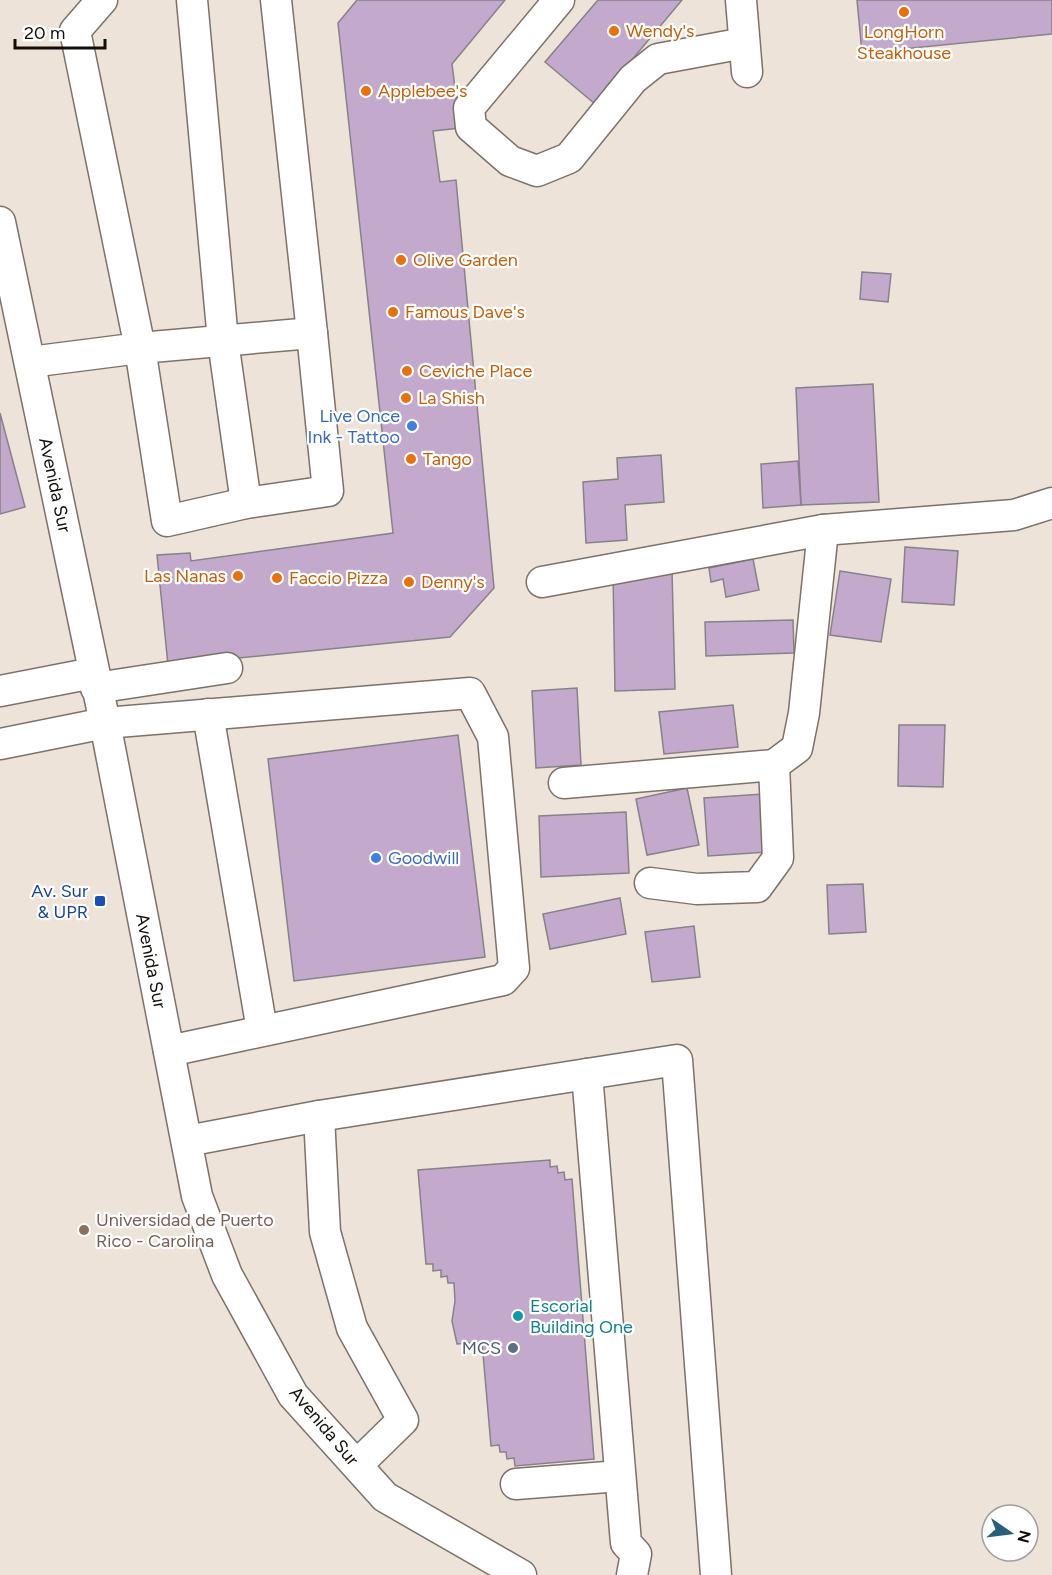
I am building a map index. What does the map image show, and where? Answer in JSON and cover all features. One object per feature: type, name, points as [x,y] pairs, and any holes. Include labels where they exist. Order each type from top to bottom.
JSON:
[{"type":"street","points":[[102,0],[75,31],[140,348],[167,521],[246,503],[328,491],[276,0]]},
{"type":"street","points":[[192,0],[223,341],[246,503]]},
{"type":"street","points":[[559,0],[470,108],[471,127],[510,161],[537,171],[570,158],[633,79],[658,59],[746,58],[741,0]]},
{"type":"street","name":"Avenida Sur","points":[[0,222],[105,723],[197,1197],[227,1275],[293,1395],[386,1497],[521,1575]]},
{"type":"street","points":[[30,362],[140,348],[312,333]]},
{"type":"street","points":[[542,582],[823,530],[1014,515],[1052,503]]},
{"type":"street","points":[[564,783],[774,765],[797,748],[804,713],[823,530]]},
{"type":"street","points":[[0,691],[228,668]]},
{"type":"street","points":[[0,744],[105,723],[470,693],[493,737],[514,968],[503,980],[169,1051]]},
{"type":"street","points":[[208,714],[262,1030]]},
{"type":"street","points":[[650,883],[697,889],[757,887],[778,858],[774,765]]},
{"type":"street","points":[[187,1142],[319,1116],[677,1060],[716,1575]]},
{"type":"street","points":[[588,1074],[626,1543],[636,1554],[632,1575]]},
{"type":"street","points":[[319,1116],[325,1232],[352,1328],[403,1420],[357,1465]]},
{"type":"street","points":[[516,1484],[620,1476]]},
{"type":"street","points":[[611,1575],[616,1553],[626,1543]]},
{"type":"building","points":[[357,0],[505,0],[452,64],[460,128],[433,131],[440,182],[456,180],[494,588],[450,637],[168,665],[157,555],[190,553],[191,561],[393,533],[338,23]]},
{"type":"building","name":"Wendy's","points":[[598,0],[682,0],[595,104],[545,62]]},
{"type":"building","points":[[857,0],[1052,0],[1052,34],[862,53]]},
{"type":"building","points":[[862,272],[891,274],[888,302],[860,299]]},
{"type":"building","points":[[873,384],[879,502],[801,505],[796,388]]},
{"type":"building","points":[[0,413],[25,507],[0,514]]},
{"type":"building","points":[[661,455],[664,502],[625,505],[627,540],[586,543],[583,482],[618,479],[617,458]]},
{"type":"building","points":[[798,461],[801,505],[763,508],[761,464]]},
{"type":"building","points":[[905,547],[958,551],[954,605],[902,602]]},
{"type":"building","points":[[753,559],[759,590],[726,597],[723,579],[711,582],[709,568]]},
{"type":"building","points":[[672,571],[675,689],[615,691],[613,573]]},
{"type":"building","points":[[840,571],[891,579],[881,642],[830,635]]},
{"type":"building","points":[[793,620],[794,653],[706,656],[705,622]]},
{"type":"building","points":[[577,688],[581,765],[536,768],[532,691]]},
{"type":"building","points":[[733,705],[738,747],[664,754],[659,712]]},
{"type":"building","points":[[899,725],[945,725],[943,787],[898,786]]},
{"type":"building","name":"Goodwill","points":[[458,735],[485,957],[294,981],[268,759]]},
{"type":"building","points":[[687,788],[699,845],[647,855],[636,799]]},
{"type":"building","points":[[763,794],[766,852],[708,856],[704,798]]},
{"type":"building","points":[[626,812],[629,873],[541,877],[539,816]]},
{"type":"building","points":[[863,884],[866,932],[829,934],[827,885]]},
{"type":"building","points":[[620,898],[626,934],[550,949],[543,914]]},
{"type":"building","points":[[694,926],[700,977],[652,982],[645,932]]},
{"type":"building","name":"Escorial Building One","points":[[550,1160],[550,1167],[557,1166],[558,1173],[564,1172],[565,1180],[572,1179],[594,1459],[515,1466],[514,1458],[507,1459],[506,1452],[500,1452],[499,1445],[491,1446],[482,1342],[457,1344],[452,1321],[455,1301],[454,1283],[448,1283],[447,1276],[441,1277],[441,1270],[433,1271],[433,1264],[426,1264],[418,1170]]},
{"type":"place","name":"LongHorn Steakhouse","points":[[904,12]]},
{"type":"place","name":"Wendy's","points":[[614,31]]},
{"type":"place","name":"Applebee's","points":[[366,91]]},
{"type":"place","name":"Olive Garden","points":[[401,260]]},
{"type":"place","name":"Famous Dave's","points":[[393,312]]},
{"type":"place","name":"Ceviche Place","points":[[407,371]]},
{"type":"place","name":"La Shish","points":[[406,398]]},
{"type":"place","name":"Live Once Ink - Tattoo","points":[[412,426]]},
{"type":"place","name":"Tango","points":[[411,459]]},
{"type":"place","name":"Las Nanas","points":[[238,576]]},
{"type":"place","name":"Faccio Pizza","points":[[277,578]]},
{"type":"place","name":"Denny's","points":[[409,582]]},
{"type":"place","name":"Goodwill","points":[[376,858]]},
{"type":"place","name":"Av. Sur & UPR","points":[[100,901]]},
{"type":"place","name":"Universidad de Puerto Rico - Carolina","points":[[84,1230]]},
{"type":"place","name":"Escorial Building One","points":[[518,1316]]},
{"type":"place","name":"MCS","points":[[513,1348]]}]
